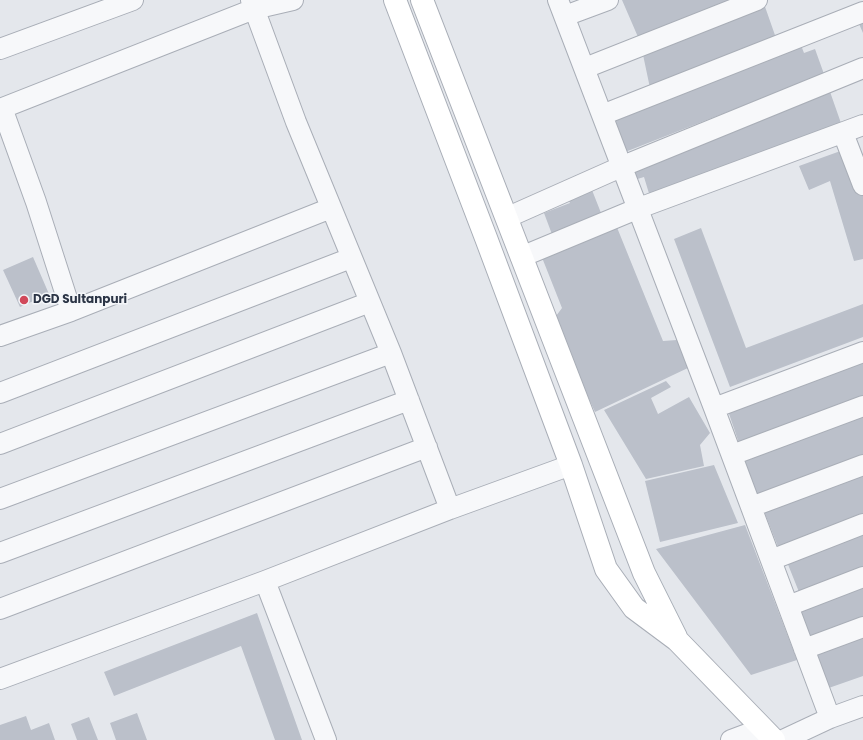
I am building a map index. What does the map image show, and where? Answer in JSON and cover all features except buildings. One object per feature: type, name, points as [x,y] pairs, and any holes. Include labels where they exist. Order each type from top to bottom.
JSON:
[{"type":"street","points":[[0,50],[133,0]]},
{"type":"street","points":[[71,311],[36,202],[1,109],[252,5],[293,0]]},
{"type":"street","points":[[395,0],[571,465],[606,569],[634,608],[677,640],[768,734]]},
{"type":"street","points":[[422,0],[644,573],[677,640]]},
{"type":"street","points":[[608,0],[562,8],[639,208],[830,718]]},
{"type":"street","points":[[584,68],[757,0]]},
{"type":"street","points":[[252,5],[296,122],[391,353],[450,509]]},
{"type":"street","points":[[602,115],[863,12]]},
{"type":"street","points":[[506,218],[622,166],[863,68]]},
{"type":"street","points":[[521,257],[639,208],[863,125]]},
{"type":"street","points":[[843,132],[863,185]]},
{"type":"street","points":[[0,336],[71,311],[331,208]]},
{"type":"street","points":[[0,393],[351,258]]},
{"type":"street","points":[[0,444],[370,302]]},
{"type":"street","points":[[714,408],[863,352]]},
{"type":"street","points":[[0,499],[391,353]]},
{"type":"street","points":[[0,553],[409,400]]},
{"type":"street","points":[[732,455],[863,406]]},
{"type":"street","points":[[0,609],[427,447]]},
{"type":"street","points":[[0,679],[265,581],[450,509],[571,465]]},
{"type":"street","points":[[751,507],[863,465]]},
{"type":"street","points":[[771,560],[863,524]]},
{"type":"street","points":[[788,606],[863,577]]},
{"type":"street","points":[[265,581],[326,740]]},
{"type":"street","points":[[804,648],[863,627]]},
{"type":"street","points":[[783,740],[830,718],[863,706]]},
{"type":"street","points":[[731,740],[768,734]]},
{"type":"place","name":"DGD Sultanpuri","points":[[24,300]]}]
